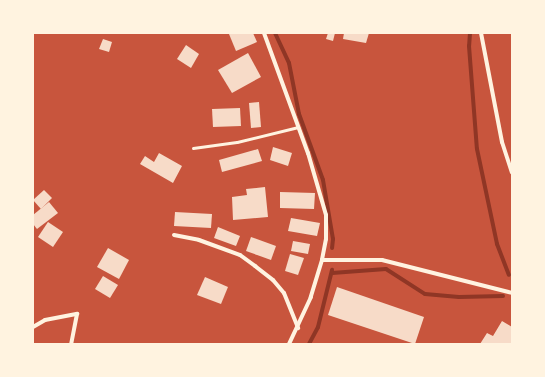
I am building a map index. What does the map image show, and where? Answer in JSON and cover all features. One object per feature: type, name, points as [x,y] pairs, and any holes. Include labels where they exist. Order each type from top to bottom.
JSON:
[{"type":"street","points":[[264,33],[308,153],[326,215],[326,239],[322,260],[311,297],[298,328],[289,344]]},
{"type":"street","points":[[481,33],[502,142],[512,172]]},
{"type":"street","points":[[174,235],[198,240],[240,256],[255,266],[273,280],[284,293],[298,328]]},
{"type":"street","points":[[322,260],[382,260],[512,293]]},
{"type":"street","points":[[33,327],[45,320],[77,314],[71,344]]},
{"type":"lane","points":[[193,148],[237,142],[298,127]]},
{"type":"building","points":[[253,33],[257,42],[236,51],[229,34]]},
{"type":"building","points":[[328,33],[335,33],[333,41],[326,39]]},
{"type":"building","points":[[344,33],[369,33],[366,43],[343,39]]},
{"type":"building","points":[[103,39],[112,42],[109,52],[99,49]]},
{"type":"building","points":[[186,45],[199,54],[191,68],[177,59]]},
{"type":"building","points":[[248,53],[261,77],[232,93],[218,70]]},
{"type":"building","points":[[259,102],[261,127],[251,128],[249,103]]},
{"type":"building","points":[[240,108],[241,126],[213,127],[212,109]]},
{"type":"building","points":[[273,147],[292,153],[288,166],[270,160]]},
{"type":"building","points":[[258,149],[262,161],[222,172],[219,160]]},
{"type":"building","points":[[159,153],[182,166],[173,183],[140,164],[145,156],[154,162]]},
{"type":"building","points":[[265,187],[268,217],[233,220],[232,197],[247,195],[246,189]]},
{"type":"building","points":[[44,190],[52,198],[41,209],[33,200]]},
{"type":"building","points":[[280,192],[315,193],[314,209],[280,208]]},
{"type":"building","points":[[49,202],[58,213],[37,229],[33,224],[33,215]]},
{"type":"building","points":[[175,212],[212,214],[211,228],[174,226]]},
{"type":"building","points":[[291,218],[320,223],[317,236],[288,231]]},
{"type":"building","points":[[48,222],[63,232],[53,247],[38,237]]},
{"type":"building","points":[[218,227],[240,236],[236,246],[214,238]]},
{"type":"building","points":[[251,237],[276,246],[271,260],[246,251]]},
{"type":"building","points":[[293,241],[310,244],[308,254],[291,251]]},
{"type":"building","points":[[108,248],[129,260],[119,279],[97,267]]},
{"type":"building","points":[[290,254],[304,258],[298,275],[285,271]]},
{"type":"building","points":[[103,276],[118,285],[110,298],[95,289]]},
{"type":"building","points":[[205,277],[228,287],[221,304],[197,295]]},
{"type":"building","points":[[337,287],[424,317],[415,344],[328,315]]},
{"type":"building","points":[[502,321],[512,327],[512,344],[480,344],[487,333],[493,336]]},
{"type":"waterway","points":[[275,33],[289,63],[299,114],[323,180],[333,239],[332,248]]},
{"type":"waterway","points":[[470,33],[469,46],[477,149],[497,244],[509,275]]},
{"type":"waterway","points":[[332,273],[386,269],[425,294],[459,297],[503,296]]},
{"type":"waterway","points":[[309,344],[318,327],[332,270]]}]
